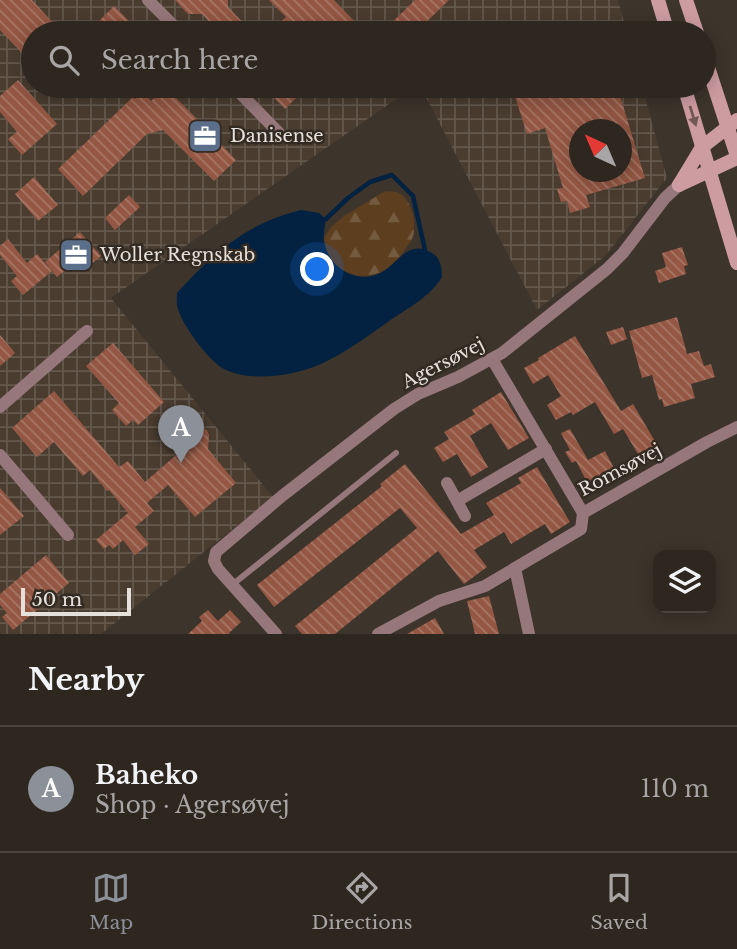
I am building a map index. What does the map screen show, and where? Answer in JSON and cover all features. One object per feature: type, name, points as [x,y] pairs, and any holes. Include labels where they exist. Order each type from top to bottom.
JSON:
[{"type":"street","points":[[148,0],[169,21]]},
{"type":"street","points":[[658,0],[664,21]]},
{"type":"street","points":[[686,0],[693,21]]},
{"type":"street","points":[[679,185],[737,157],[732,124],[716,85]]},
{"type":"street","points":[[245,98],[280,134]]},
{"type":"street","points":[[688,98],[737,263]]},
{"type":"street","points":[[679,185],[702,147],[732,124]]},
{"type":"street","name":"Agersøvej","points":[[232,585],[214,562],[216,551],[394,409],[418,394],[492,359],[607,269],[623,253],[665,198],[679,185]]},
{"type":"street","points":[[0,407],[87,331]]},
{"type":"street","name":"Romsøvej","points":[[492,359],[583,513],[737,427]]},
{"type":"street","points":[[457,501],[546,449]]},
{"type":"street","points":[[0,455],[68,535]]},
{"type":"street","points":[[447,483],[465,516]]},
{"type":"street","points":[[379,634],[439,601],[485,586],[581,529],[583,513]]},
{"type":"street","points":[[515,568],[529,634]]},
{"type":"street","points":[[232,585],[276,634]]},
{"type":"lane","points":[[232,585],[396,453]]},
{"type":"shaded area","points":[[0,0],[618,0],[624,21],[21,21],[21,98],[398,98],[111,298],[273,497],[101,634],[0,634]]},
{"type":"shaded area","points":[[426,98],[645,98],[667,178],[605,256],[537,310]]},
{"type":"green space","points":[[385,191],[402,195],[410,205],[414,226],[412,240],[396,261],[383,271],[368,276],[346,272],[333,261],[324,238],[331,227],[344,216]]},
{"type":"water","points":[[301,210],[319,213],[326,219],[326,250],[342,270],[350,274],[367,277],[376,275],[408,251],[423,249],[435,255],[442,277],[418,302],[339,355],[321,364],[298,372],[272,376],[245,375],[222,368],[205,352],[186,326],[177,307],[177,293],[232,241],[264,223]]},
{"type":"building","points":[[0,0],[32,0],[51,21],[21,21],[21,52],[0,30]]},
{"type":"building","points":[[175,0],[228,0],[228,7],[241,21],[209,21],[202,14],[188,14]]},
{"type":"building","points":[[269,0],[334,0],[354,21],[282,21],[286,17]]},
{"type":"building","points":[[415,0],[449,0],[427,21],[393,21]]},
{"type":"building","points":[[114,6],[129,21],[99,21]]},
{"type":"building","points":[[18,80],[21,83],[21,98],[34,98],[57,124],[22,155],[8,139],[17,132],[0,112],[0,96]]},
{"type":"building","points":[[132,98],[148,98],[151,101],[154,98],[176,98],[202,124],[207,120],[221,135],[217,140],[236,160],[214,181],[163,130],[147,134],[83,196],[58,169]]},
{"type":"building","points":[[274,98],[296,98],[285,109]]},
{"type":"building","points":[[516,98],[621,98],[627,119],[569,119],[569,182],[631,182],[586,195],[590,207],[570,213],[567,201],[561,202],[557,189],[563,188],[545,128],[527,134]]},
{"type":"building","points":[[632,135],[645,178],[632,182]]},
{"type":"building","points":[[34,177],[58,205],[38,221],[15,194]]},
{"type":"building","points":[[129,195],[140,207],[115,230],[105,218]]},
{"type":"building","points":[[80,232],[101,256],[89,266],[81,257],[57,277],[45,262]]},
{"type":"building","points":[[8,239],[27,263],[37,254],[52,271],[23,295],[11,281],[17,276],[0,255],[0,246]]},
{"type":"building","points":[[682,247],[688,265],[684,266],[686,274],[659,283],[655,271],[666,267],[662,253]]},
{"type":"building","points":[[677,317],[687,354],[699,351],[704,366],[711,364],[715,377],[691,384],[695,398],[664,407],[662,399],[659,400],[652,375],[642,378],[629,331]]},
{"type":"building","points":[[623,327],[627,339],[611,345],[606,332]]},
{"type":"building","points":[[0,335],[15,353],[0,366]]},
{"type":"building","points":[[575,336],[621,411],[633,404],[662,453],[644,464],[623,429],[614,434],[595,402],[573,415],[571,412],[556,420],[547,405],[561,396],[548,375],[533,384],[524,368]]},
{"type":"building","points":[[113,343],[164,402],[138,425],[133,420],[126,426],[112,410],[119,403],[86,366]]},
{"type":"building","points":[[54,391],[119,467],[128,461],[145,482],[189,444],[187,433],[190,428],[199,426],[207,430],[209,435],[208,449],[236,483],[195,517],[168,485],[147,503],[154,511],[135,527],[149,544],[135,555],[123,540],[113,549],[109,545],[104,549],[96,540],[128,513],[90,470],[83,476],[54,442],[37,457],[12,428]]},
{"type":"building","points":[[501,392],[529,438],[508,450],[491,423],[470,436],[488,467],[471,477],[457,454],[443,462],[434,448],[449,439],[444,432],[475,414],[472,410]]},
{"type":"building","points":[[570,429],[588,460],[605,451],[615,470],[588,484],[576,461],[572,463],[565,452],[570,450],[561,433]]},
{"type":"building","points":[[405,464],[461,534],[494,515],[486,503],[521,483],[518,478],[537,467],[570,522],[551,534],[545,524],[511,544],[504,532],[474,550],[487,567],[464,584],[438,551],[335,634],[302,634],[295,626],[417,528],[400,508],[274,607],[257,585],[382,486],[380,484]]},
{"type":"building","points":[[0,488],[24,516],[0,535]]},
{"type":"building","points":[[46,555],[69,583],[13,630],[2,617],[7,613],[0,605],[0,594]]},
{"type":"building","points":[[489,596],[499,634],[475,634],[467,601]]},
{"type":"building","points":[[208,610],[218,621],[230,610],[241,622],[230,634],[188,634],[202,621],[199,617]]},
{"type":"building","points":[[435,618],[444,634],[407,634]]},
{"type":"waterway","points":[[326,219],[370,182],[392,175],[413,196],[425,250]]},
{"type":"place","name":"Danisense","points":[[205,136]]},
{"type":"place","name":"Woller Regnskab","points":[[76,255]]},
{"type":"place","name":"Baheko","points":[[181,463]]}]
